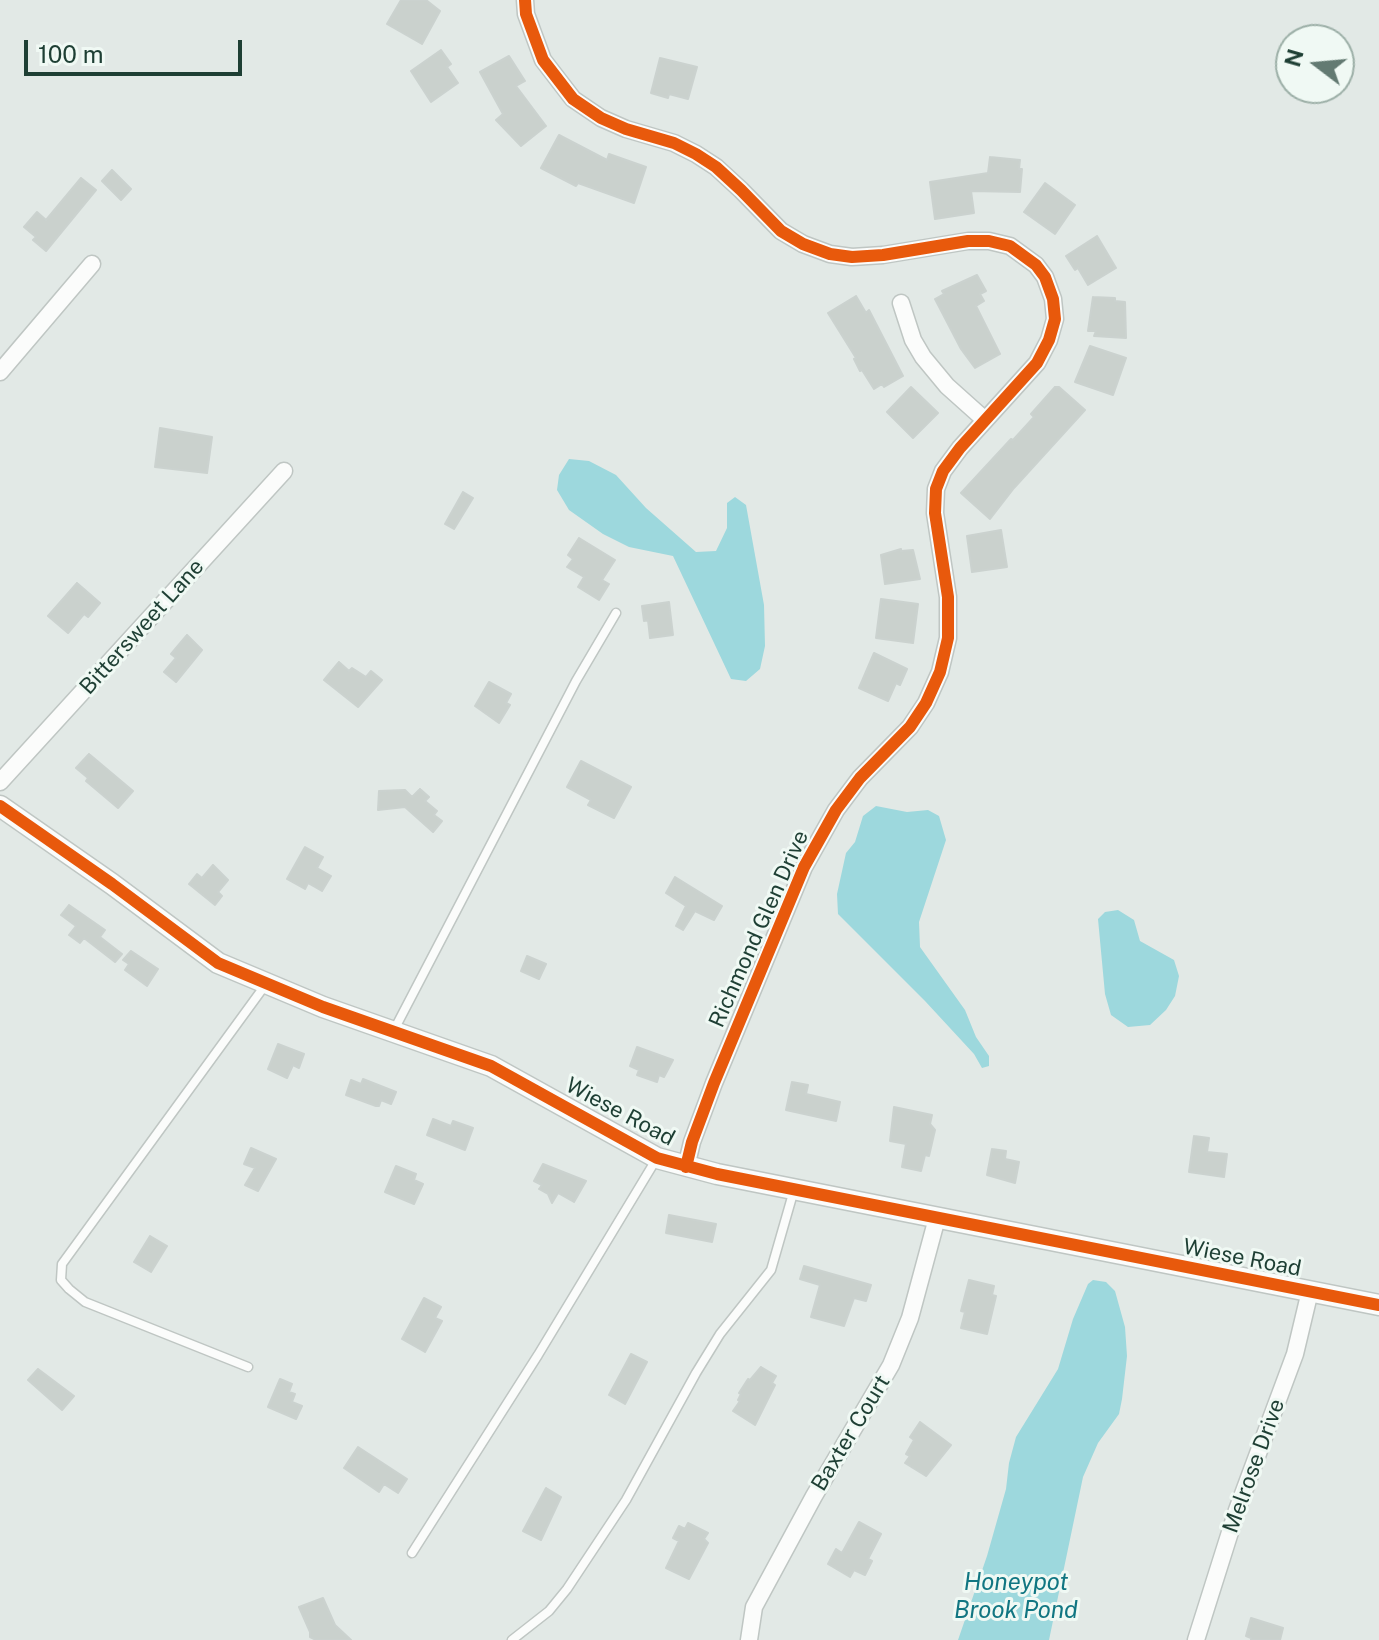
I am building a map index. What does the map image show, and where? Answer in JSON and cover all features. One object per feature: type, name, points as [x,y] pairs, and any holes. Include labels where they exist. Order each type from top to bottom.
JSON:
[{"type":"street","name":"Richmond Glen Drive","points":[[525,0],[530,27],[543,60],[573,99],[601,118],[674,143],[696,154],[716,167],[781,231],[803,244],[830,254],[852,257],[968,241],[989,241],[1010,246],[1036,265],[1045,277],[1053,299],[1055,319],[1037,363],[943,471],[936,489],[935,513],[948,597],[948,638],[940,672],[918,715],[860,778],[836,810],[804,867],[714,1083],[686,1167]]},
{"type":"street","points":[[0,372],[92,264]]},
{"type":"street","points":[[901,303],[913,340],[923,357],[947,386],[985,420]]},
{"type":"street","name":"Bittersweet Lane","points":[[0,782],[284,471]]},
{"type":"street","name":"Wiese Road","points":[[0,806],[218,963],[323,1007],[491,1066],[657,1158],[686,1167],[1379,1305]]},
{"type":"street","name":"Baxter Court","points":[[749,1640],[754,1607],[814,1496],[891,1365],[910,1318],[937,1218]]},
{"type":"street","name":"Melrose Drive","points":[[1196,1640],[1233,1522],[1295,1354],[1310,1291]]},
{"type":"lane","points":[[394,1031],[576,681],[616,613]]},
{"type":"lane","points":[[248,1367],[85,1302],[61,1280],[62,1264],[267,983]]},
{"type":"lane","points":[[412,1553],[538,1355],[657,1158]]},
{"type":"lane","points":[[512,1640],[549,1611],[567,1589],[626,1500],[720,1334],[771,1270],[795,1189]]},
{"type":"water","points":[[569,459],[589,461],[616,475],[646,508],[696,552],[716,551],[727,528],[727,503],[735,497],[746,505],[764,605],[765,646],[760,669],[746,681],[731,679],[673,556],[629,547],[603,534],[569,510],[557,490],[559,475]]},
{"type":"water","points":[[876,806],[907,812],[928,810],[939,816],[946,840],[919,922],[920,947],[965,1010],[976,1037],[989,1056],[989,1066],[982,1068],[974,1054],[925,1001],[838,914],[837,894],[846,853],[855,842],[863,816]]},
{"type":"water","points":[[1118,910],[1134,920],[1140,941],[1174,960],[1179,976],[1175,996],[1150,1025],[1128,1027],[1111,1015],[1105,994],[1098,919],[1105,912]]},
{"type":"water","name":"Honeypot Brook Pond","points":[[1093,1280],[1106,1282],[1115,1291],[1125,1327],[1127,1356],[1122,1399],[1119,1414],[1098,1443],[1083,1477],[1049,1640],[958,1640],[987,1556],[1006,1489],[1016,1437],[1058,1369],[1073,1319],[1088,1284]]},
{"type":"building","points":[[401,0],[426,0],[440,11],[422,44],[387,24]]},
{"type":"building","points":[[441,50],[451,64],[447,67],[458,83],[431,102],[411,71]]},
{"type":"building","points":[[509,56],[525,81],[516,86],[546,126],[521,146],[496,120],[503,114],[480,72]]},
{"type":"building","points":[[660,58],[697,67],[688,99],[651,93]]},
{"type":"building","points":[[559,135],[607,160],[609,154],[646,167],[634,203],[578,183],[576,186],[541,168]]},
{"type":"building","points":[[990,157],[1020,160],[1020,192],[971,191],[974,213],[935,219],[930,182],[988,173]]},
{"type":"building","points":[[112,170],[131,189],[121,200],[102,181]]},
{"type":"building","points":[[81,178],[96,190],[46,251],[24,227],[37,212],[46,220]]},
{"type":"building","points":[[1045,183],[1075,205],[1055,234],[1024,212]]},
{"type":"building","points":[[1097,236],[1116,268],[1088,285],[1066,256]]},
{"type":"building","points":[[977,275],[986,291],[980,294],[984,301],[976,306],[1000,354],[975,368],[961,349],[935,299],[944,294],[942,291]]},
{"type":"building","points":[[856,296],[866,313],[869,310],[903,376],[884,387],[882,384],[874,389],[860,371],[856,358],[828,313]]},
{"type":"building","points":[[1093,297],[1115,298],[1115,301],[1125,302],[1126,338],[1094,336],[1096,331],[1088,331]]},
{"type":"building","points":[[1090,346],[1126,358],[1113,395],[1075,382]]},
{"type":"building","points":[[911,387],[938,413],[913,438],[887,412]]},
{"type":"building","points":[[1055,387],[1059,387],[1085,410],[990,519],[961,493],[1034,417],[1031,414]]},
{"type":"building","points":[[160,428],[212,437],[207,473],[155,467]]},
{"type":"building","points":[[463,492],[473,498],[454,529],[445,524]]},
{"type":"building","points":[[1001,530],[1007,567],[972,572],[967,536]]},
{"type":"building","points":[[579,538],[615,560],[602,580],[609,584],[599,600],[578,587],[584,577],[567,567],[573,559],[568,555]]},
{"type":"building","points":[[901,549],[913,550],[920,579],[885,584],[881,555]]},
{"type":"building","points":[[77,583],[100,603],[88,617],[84,614],[68,633],[48,616]]},
{"type":"building","points":[[881,599],[918,604],[913,643],[876,638]]},
{"type":"building","points":[[669,602],[673,635],[650,638],[648,620],[644,621],[642,606]]},
{"type":"building","points":[[187,635],[202,650],[176,682],[164,672],[176,658],[171,654]]},
{"type":"building","points":[[874,653],[907,669],[888,701],[859,688]]},
{"type":"building","points":[[339,662],[349,671],[352,668],[366,677],[371,671],[382,680],[358,707],[324,680]]},
{"type":"building","points":[[489,682],[511,694],[506,703],[510,705],[499,723],[475,706]]},
{"type":"building","points":[[89,754],[133,791],[118,808],[86,781],[88,778],[76,768]]},
{"type":"building","points":[[581,761],[631,787],[614,818],[588,805],[591,800],[567,787]]},
{"type":"building","points":[[420,789],[429,797],[425,801],[437,811],[434,815],[442,821],[433,832],[405,807],[378,810],[379,791],[405,790],[412,797]]},
{"type":"building","points":[[305,847],[323,857],[317,868],[331,876],[322,891],[308,883],[305,889],[287,879]]},
{"type":"building","points":[[213,865],[228,880],[218,892],[222,896],[215,905],[189,884],[197,874],[202,878]]},
{"type":"building","points":[[675,877],[722,906],[714,920],[695,911],[683,930],[676,926],[686,906],[666,893]]},
{"type":"building","points":[[69,905],[105,930],[100,937],[122,954],[115,962],[84,938],[80,943],[69,935],[76,926],[61,915]]},
{"type":"building","points":[[131,951],[158,969],[147,986],[125,970],[129,964],[123,960]]},
{"type":"building","points":[[527,956],[546,964],[539,979],[521,971]]},
{"type":"building","points":[[278,1044],[304,1054],[299,1068],[293,1065],[287,1078],[268,1069]]},
{"type":"building","points":[[637,1047],[673,1060],[664,1077],[659,1075],[657,1082],[637,1075],[639,1070],[630,1066]]},
{"type":"building","points":[[363,1079],[396,1092],[391,1104],[381,1100],[376,1106],[346,1095],[351,1080],[361,1084]]},
{"type":"building","points":[[792,1082],[808,1085],[806,1094],[840,1102],[836,1121],[786,1110]]},
{"type":"building","points":[[894,1107],[932,1115],[930,1124],[935,1130],[929,1156],[925,1155],[921,1171],[902,1167],[906,1144],[890,1141]]},
{"type":"building","points":[[433,1119],[451,1126],[453,1121],[473,1128],[465,1150],[427,1135]]},
{"type":"building","points":[[1194,1136],[1209,1138],[1207,1152],[1227,1154],[1224,1177],[1189,1172]]},
{"type":"building","points":[[251,1148],[276,1159],[258,1191],[245,1185],[255,1168],[244,1164]]},
{"type":"building","points":[[992,1149],[1006,1151],[1005,1159],[1019,1162],[1015,1183],[987,1175]]},
{"type":"building","points":[[543,1164],[586,1181],[574,1202],[558,1193],[552,1203],[548,1194],[539,1189],[542,1185],[534,1181]]},
{"type":"building","points":[[396,1166],[416,1174],[414,1180],[423,1184],[414,1204],[385,1192]]},
{"type":"building","points":[[669,1215],[716,1224],[712,1242],[666,1233]]},
{"type":"building","points":[[150,1236],[167,1246],[151,1272],[134,1262]]},
{"type":"building","points":[[804,1266],[871,1285],[866,1301],[854,1298],[844,1326],[811,1317],[820,1285],[800,1279]]},
{"type":"building","points":[[969,1280],[994,1286],[992,1295],[996,1296],[987,1334],[961,1328],[965,1312],[961,1311]]},
{"type":"building","points":[[424,1298],[441,1307],[435,1318],[442,1321],[425,1352],[402,1339]]},
{"type":"building","points":[[631,1354],[647,1362],[625,1404],[609,1395]]},
{"type":"building","points":[[761,1367],[776,1376],[772,1383],[775,1385],[755,1425],[733,1411],[740,1401],[739,1393]]},
{"type":"building","points":[[38,1369],[74,1396],[62,1410],[28,1380]]},
{"type":"building","points":[[280,1379],[292,1384],[289,1392],[295,1394],[292,1402],[302,1406],[296,1419],[268,1407]]},
{"type":"building","points":[[920,1422],[951,1445],[926,1476],[905,1463],[914,1440],[910,1437]]},
{"type":"building","points":[[358,1447],[407,1479],[398,1493],[384,1484],[379,1492],[344,1468]]},
{"type":"building","points":[[546,1488],[561,1497],[541,1540],[523,1531]]},
{"type":"building","points":[[859,1522],[881,1534],[868,1559],[872,1561],[865,1575],[854,1570],[850,1577],[828,1564],[836,1549],[842,1553]]},
{"type":"building","points":[[688,1523],[708,1533],[704,1539],[708,1543],[689,1579],[666,1568],[679,1541],[673,1538],[679,1526],[685,1529]]},
{"type":"building","points":[[323,1598],[335,1625],[351,1640],[316,1640],[310,1637],[299,1607]]},
{"type":"building","points":[[1251,1618],[1283,1628],[1280,1640],[1251,1640],[1246,1636]]},
{"type":"cycle path","points":[[525,0],[526,14],[543,60],[573,99],[601,118],[674,143],[696,154],[716,167],[781,231],[803,244],[830,254],[852,257],[968,241],[989,241],[1010,246],[1036,265],[1045,277],[1053,299],[1055,319],[1037,363],[960,448],[943,471],[936,489],[935,513],[948,597],[948,638],[940,672],[926,703],[910,727],[860,778],[836,810],[804,867],[714,1083],[686,1167]]},
{"type":"cycle path","points":[[0,806],[218,963],[323,1007],[491,1066],[657,1158],[717,1174],[1379,1305]]}]
